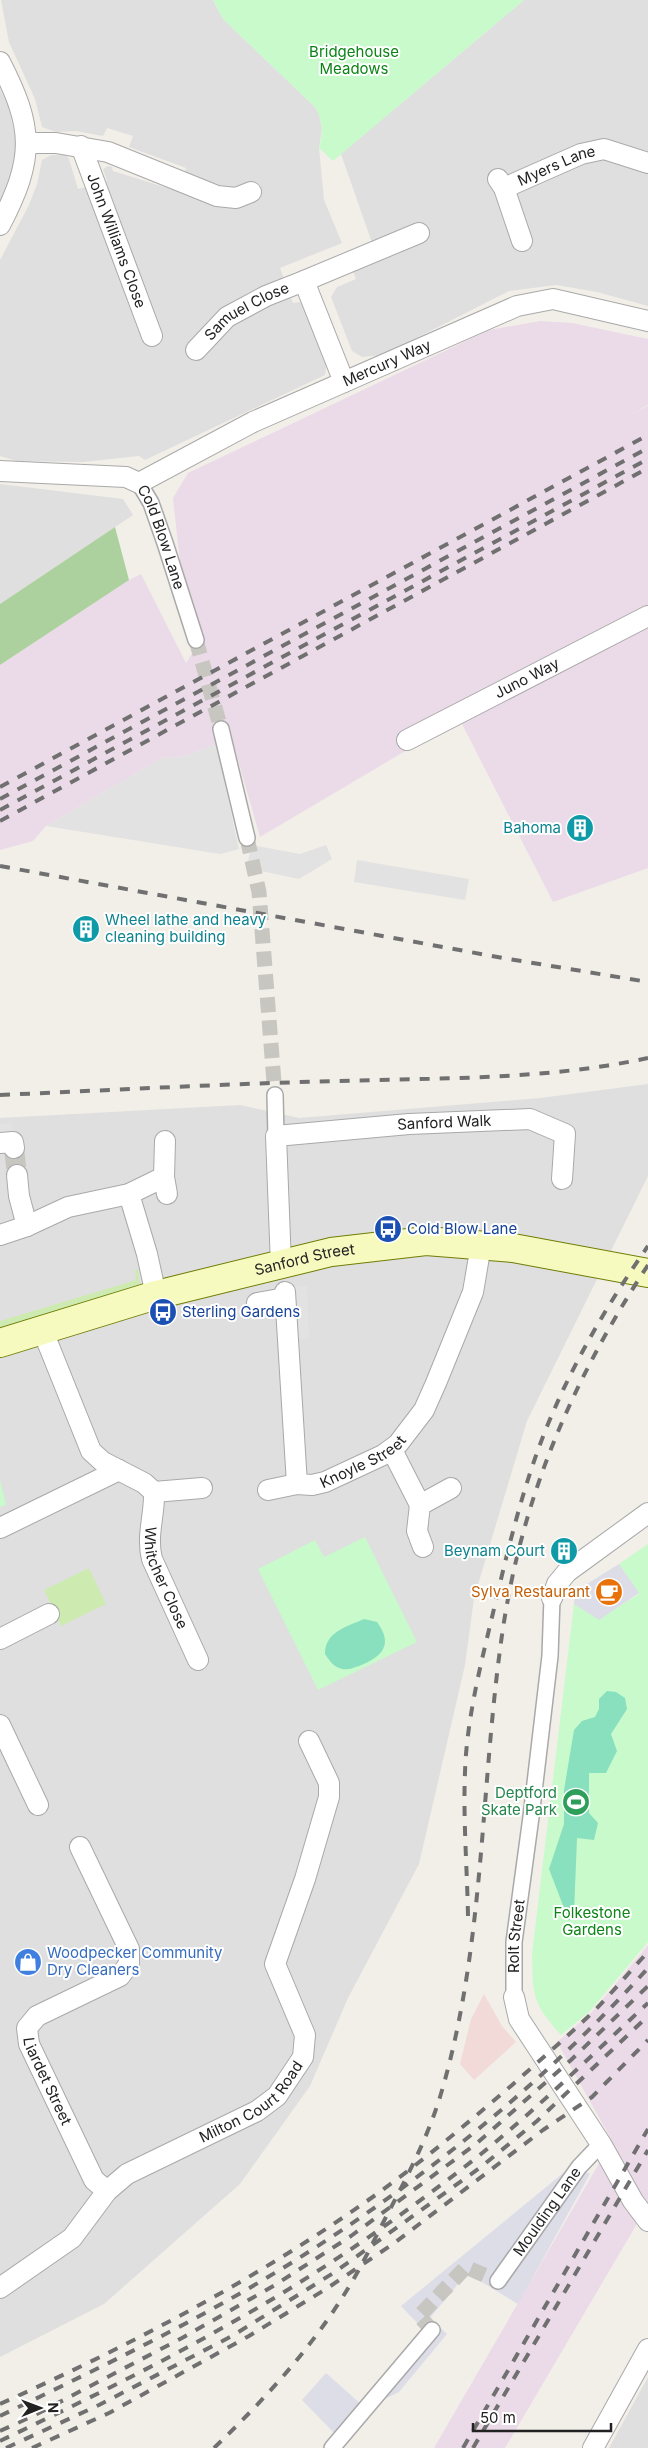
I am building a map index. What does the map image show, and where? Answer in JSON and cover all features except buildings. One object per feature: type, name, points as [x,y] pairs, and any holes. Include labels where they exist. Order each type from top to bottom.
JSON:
[{"type":"main road","name":"Sanford Street","points":[[0,1342],[156,1295],[331,1252],[426,1241],[481,1245],[554,1254],[648,1273]]},
{"type":"street","points":[[0,62],[18,98],[24,119],[26,143],[24,167],[17,189],[0,225]]},
{"type":"street","name":"John Williams Close","points":[[26,143],[56,143],[108,152],[217,196],[236,198],[250,192]]},
{"type":"street","name":"John Williams Close","points":[[81,146],[152,336]]},
{"type":"street","name":"Myers Lane","points":[[522,241],[501,184],[581,154],[604,149],[648,162]]},
{"type":"street","name":"Samuel Close","points":[[196,350],[227,317],[266,296],[419,233]]},
{"type":"street","name":"Samuel Close","points":[[304,281],[344,382]]},
{"type":"street","name":"Mercury Way","points":[[139,483],[253,422],[525,304],[553,299],[648,321]]},
{"type":"street","name":"Cold Blow Lane","points":[[0,471],[126,476],[139,483],[148,498],[165,544],[196,640]]},
{"type":"street","name":"Juno Way","points":[[407,740],[648,616]]},
{"type":"street","points":[[221,729],[246,838]]},
{"type":"street","points":[[274,1095],[280,1265]]},
{"type":"street","name":"Sanford Walk","points":[[276,1136],[409,1124],[530,1119],[565,1134],[562,1179]]},
{"type":"street","points":[[0,1235],[27,1226],[68,1207],[128,1194],[162,1184],[165,1141]]},
{"type":"street","points":[[17,1175],[19,1196],[27,1226]]},
{"type":"street","points":[[128,1194],[147,1254],[156,1295]]},
{"type":"street","name":"Knoyle Street","points":[[257,1303],[285,1295],[296,1484],[312,1485],[325,1482],[392,1450],[428,1404],[473,1292],[481,1245]]},
{"type":"street","points":[[42,1329],[91,1451],[103,1462],[144,1483],[154,1492],[202,1488]]},
{"type":"street","points":[[392,1450],[420,1505],[417,1531],[423,1547]]},
{"type":"street","points":[[0,1528],[119,1470]]},
{"type":"street","points":[[268,1490],[296,1484]]},
{"type":"street","points":[[420,1505],[451,1488]]},
{"type":"street","name":"Whitcher Close","points":[[154,1492],[155,1508],[150,1537],[152,1559],[198,1660]]},
{"type":"street","points":[[552,1606],[557,1584],[567,1572],[648,1513]]},
{"type":"street","name":"Rolt Street","points":[[552,1606],[550,1656],[514,1942],[514,1997],[519,2019],[601,2144],[633,2201],[648,2221]]},
{"type":"street","points":[[0,1639],[49,1614]]},
{"type":"street","points":[[0,1725],[38,1805]]},
{"type":"street","name":"Milton Court Road","points":[[0,2288],[72,2238],[107,2191],[127,2174],[258,2111],[277,2096],[304,2057],[305,2035],[275,1964],[310,1862],[329,1798],[329,1783],[309,1741]]},
{"type":"street","name":"Liardet Street","points":[[80,1847],[129,1949],[129,1964],[120,1976],[37,2016],[27,2028],[30,2044],[94,2180],[107,2191]]},
{"type":"street","name":"Moulding Lane","points":[[498,2282],[579,2167],[601,2144]]},
{"type":"street","points":[[332,2448],[432,2330]]},
{"type":"street","points":[[593,2448],[648,2349]]},
{"type":"shaded area","points":[[1,0],[213,0],[223,19],[315,107],[319,114],[322,129],[319,148],[324,200],[342,243],[280,268],[293,303],[300,302],[307,306],[328,356],[325,375],[145,460],[139,456],[83,462],[17,461],[0,456],[0,260],[29,205],[37,184],[42,160],[51,155],[66,155],[78,189],[107,181],[103,169],[108,166],[112,167],[113,171],[177,191],[186,168],[129,147],[133,136],[107,128],[103,136],[76,131],[56,132],[42,127],[35,99],[9,42]]},
{"type":"shaded area","points":[[524,0],[648,0],[648,306],[597,292],[556,285],[509,291],[383,355],[362,357],[352,351],[331,297],[337,287],[356,279],[353,271],[378,260],[341,154]]},
{"type":"shaded area","points":[[0,89],[9,108],[16,141],[15,163],[0,203]]},
{"type":"shaded area","points":[[540,321],[572,323],[648,339],[648,405],[634,413],[648,406],[648,868],[553,902],[462,724],[402,753],[260,837],[230,732],[216,744],[185,756],[162,758],[46,826],[33,841],[0,850],[0,665],[141,574],[186,663],[203,636],[180,562],[173,498],[188,473],[489,330]]},
{"type":"shaded area","points":[[0,484],[123,499],[133,515],[0,604]]},
{"type":"shaded area","points":[[216,744],[239,849],[220,854],[46,826],[162,758],[185,756]]},
{"type":"shaded area","points":[[251,845],[300,854],[326,845],[332,859],[299,879],[247,868]]},
{"type":"shaded area","points":[[357,860],[469,879],[465,900],[354,882]]},
{"type":"shaded area","points":[[648,1084],[648,1176],[527,1421],[474,1598],[465,1665],[419,1864],[348,1998],[310,2086],[240,2184],[104,2304],[0,2357],[0,1118],[240,1105],[299,1118],[540,1098]]},
{"type":"shaded area","points":[[12,1123],[13,1142],[0,1143],[0,1124]]},
{"type":"shaded area","points":[[293,1286],[307,1286],[309,1339],[295,1339]]},
{"type":"shaded area","points":[[619,1564],[639,1593],[599,1620],[574,1604],[575,1593]]},
{"type":"shaded area","points":[[648,1945],[648,2205],[505,2448],[434,2448],[612,2141],[557,2042],[592,2012]]},
{"type":"shaded area","points":[[484,1994],[502,2026],[516,2042],[474,2080],[460,2064],[471,2019]]},
{"type":"shaded area","points":[[573,2165],[590,2174],[518,2304],[467,2273],[430,2318],[447,2334],[399,2392],[379,2402],[336,2435],[302,2400],[326,2373],[362,2405],[423,2329],[401,2306]]},
{"type":"shaded area","points":[[648,2377],[648,2448],[609,2448]]},
{"type":"green space","name":"Bridgehouse Meadows","points":[[213,0],[524,0],[333,161],[319,148],[322,127],[315,107],[223,19]]},
{"type":"green space","points":[[115,527],[129,580],[0,665],[0,604]]},
{"type":"green space","points":[[138,1269],[140,1285],[133,1290],[0,1330],[0,1321],[136,1280],[135,1270]]},
{"type":"green space","points":[[0,1480],[6,1505],[0,1507]]},
{"type":"green space","points":[[365,1537],[417,1642],[318,1690],[258,1569],[315,1540],[324,1557]]},
{"type":"green space","name":"Folkestone Gardens","points":[[648,1544],[648,1942],[590,2011],[561,2035],[544,2014],[536,1998],[532,1954],[574,1604],[599,1619],[639,1594],[619,1564]]},
{"type":"green space","points":[[89,1568],[106,1604],[61,1626],[44,1590]]},
{"type":"green space","points":[[364,1619],[377,1622],[385,1637],[383,1649],[374,1659],[359,1666],[347,1669],[337,1667],[325,1654],[329,1640],[338,1631]]},
{"type":"green space","name":"Deptford Skate Park","points":[[607,1691],[616,1692],[625,1698],[627,1709],[611,1734],[617,1751],[606,1773],[589,1773],[589,1813],[598,1823],[594,1840],[577,1838],[574,1913],[569,1921],[549,1869],[564,1824],[564,1790],[574,1730],[582,1721],[595,1717],[599,1709],[599,1699]]},
{"type":"tunnel","points":[[196,640],[221,729]]},
{"type":"tunnel","points":[[247,838],[259,892],[275,1095]]},
{"type":"tunnel","points":[[14,1148],[17,1175]]},
{"type":"tunnel","points":[[432,2330],[419,2316],[466,2267],[498,2281]]},
{"type":"railway","points":[[0,787],[648,435]]},
{"type":"railway","points":[[0,799],[648,448]]},
{"type":"railway","points":[[0,810],[648,459]]},
{"type":"railway","points":[[0,821],[648,468]]},
{"type":"railway","points":[[0,866],[503,958],[648,982]]},
{"type":"railway","points":[[0,1095],[252,1084],[493,1077],[571,1070],[648,1058]]},
{"type":"railway","points":[[468,1916],[464,1794],[466,1754],[473,1700],[504,1565],[531,1470],[558,1401],[606,1310],[648,1246]]},
{"type":"railway","points":[[214,2448],[286,2373],[333,2312],[358,2272],[423,2143],[435,2113],[455,2041],[466,1984],[480,1868],[489,1751],[502,1635],[511,1584],[523,1535],[537,1487],[554,1441],[574,1396],[596,1352],[648,1265]]},
{"type":"railway","points":[[0,2404],[142,2336],[188,2311],[279,2258],[367,2201],[404,2174],[511,2086],[594,2011],[648,1952]]},
{"type":"railway","points":[[0,2416],[114,2360],[226,2301],[299,2258],[393,2195],[439,2161],[527,2088],[569,2049],[648,1968]]},
{"type":"railway","points":[[0,2431],[35,2415],[182,2338],[275,2285],[351,2236],[476,2144],[571,2060],[648,1986]]},
{"type":"railway","points":[[0,2441],[167,2358],[256,2309],[323,2268],[419,2201],[481,2154],[524,2118],[648,2003]]},
{"type":"railway","points":[[6,2448],[99,2405],[232,2336],[335,2272],[481,2167],[537,2121],[648,2016]]},
{"type":"railway","points":[[32,2448],[109,2413],[249,2336],[326,2289],[393,2244],[543,2130],[592,2097],[648,2040]]},
{"type":"railway","points":[[463,2448],[648,2129]]},
{"type":"railway","points":[[473,2448],[648,2150]]},
{"type":"place","name":"Bahoma","points":[[580,828]]},
{"type":"place","name":"Wheel lathe and heavy cleaning building","points":[[86,929]]},
{"type":"place","name":"Cold Blow Lane","points":[[388,1229]]},
{"type":"place","name":"Sterling Gardens","points":[[163,1312]]},
{"type":"place","name":"Beynam Court","points":[[564,1551]]},
{"type":"place","name":"Sylva Restaurant","points":[[609,1592]]},
{"type":"place","name":"Deptford Skate Park","points":[[576,1802]]},
{"type":"place","name":"Woodpecker Community Dry Cleaners","points":[[28,1962]]}]
